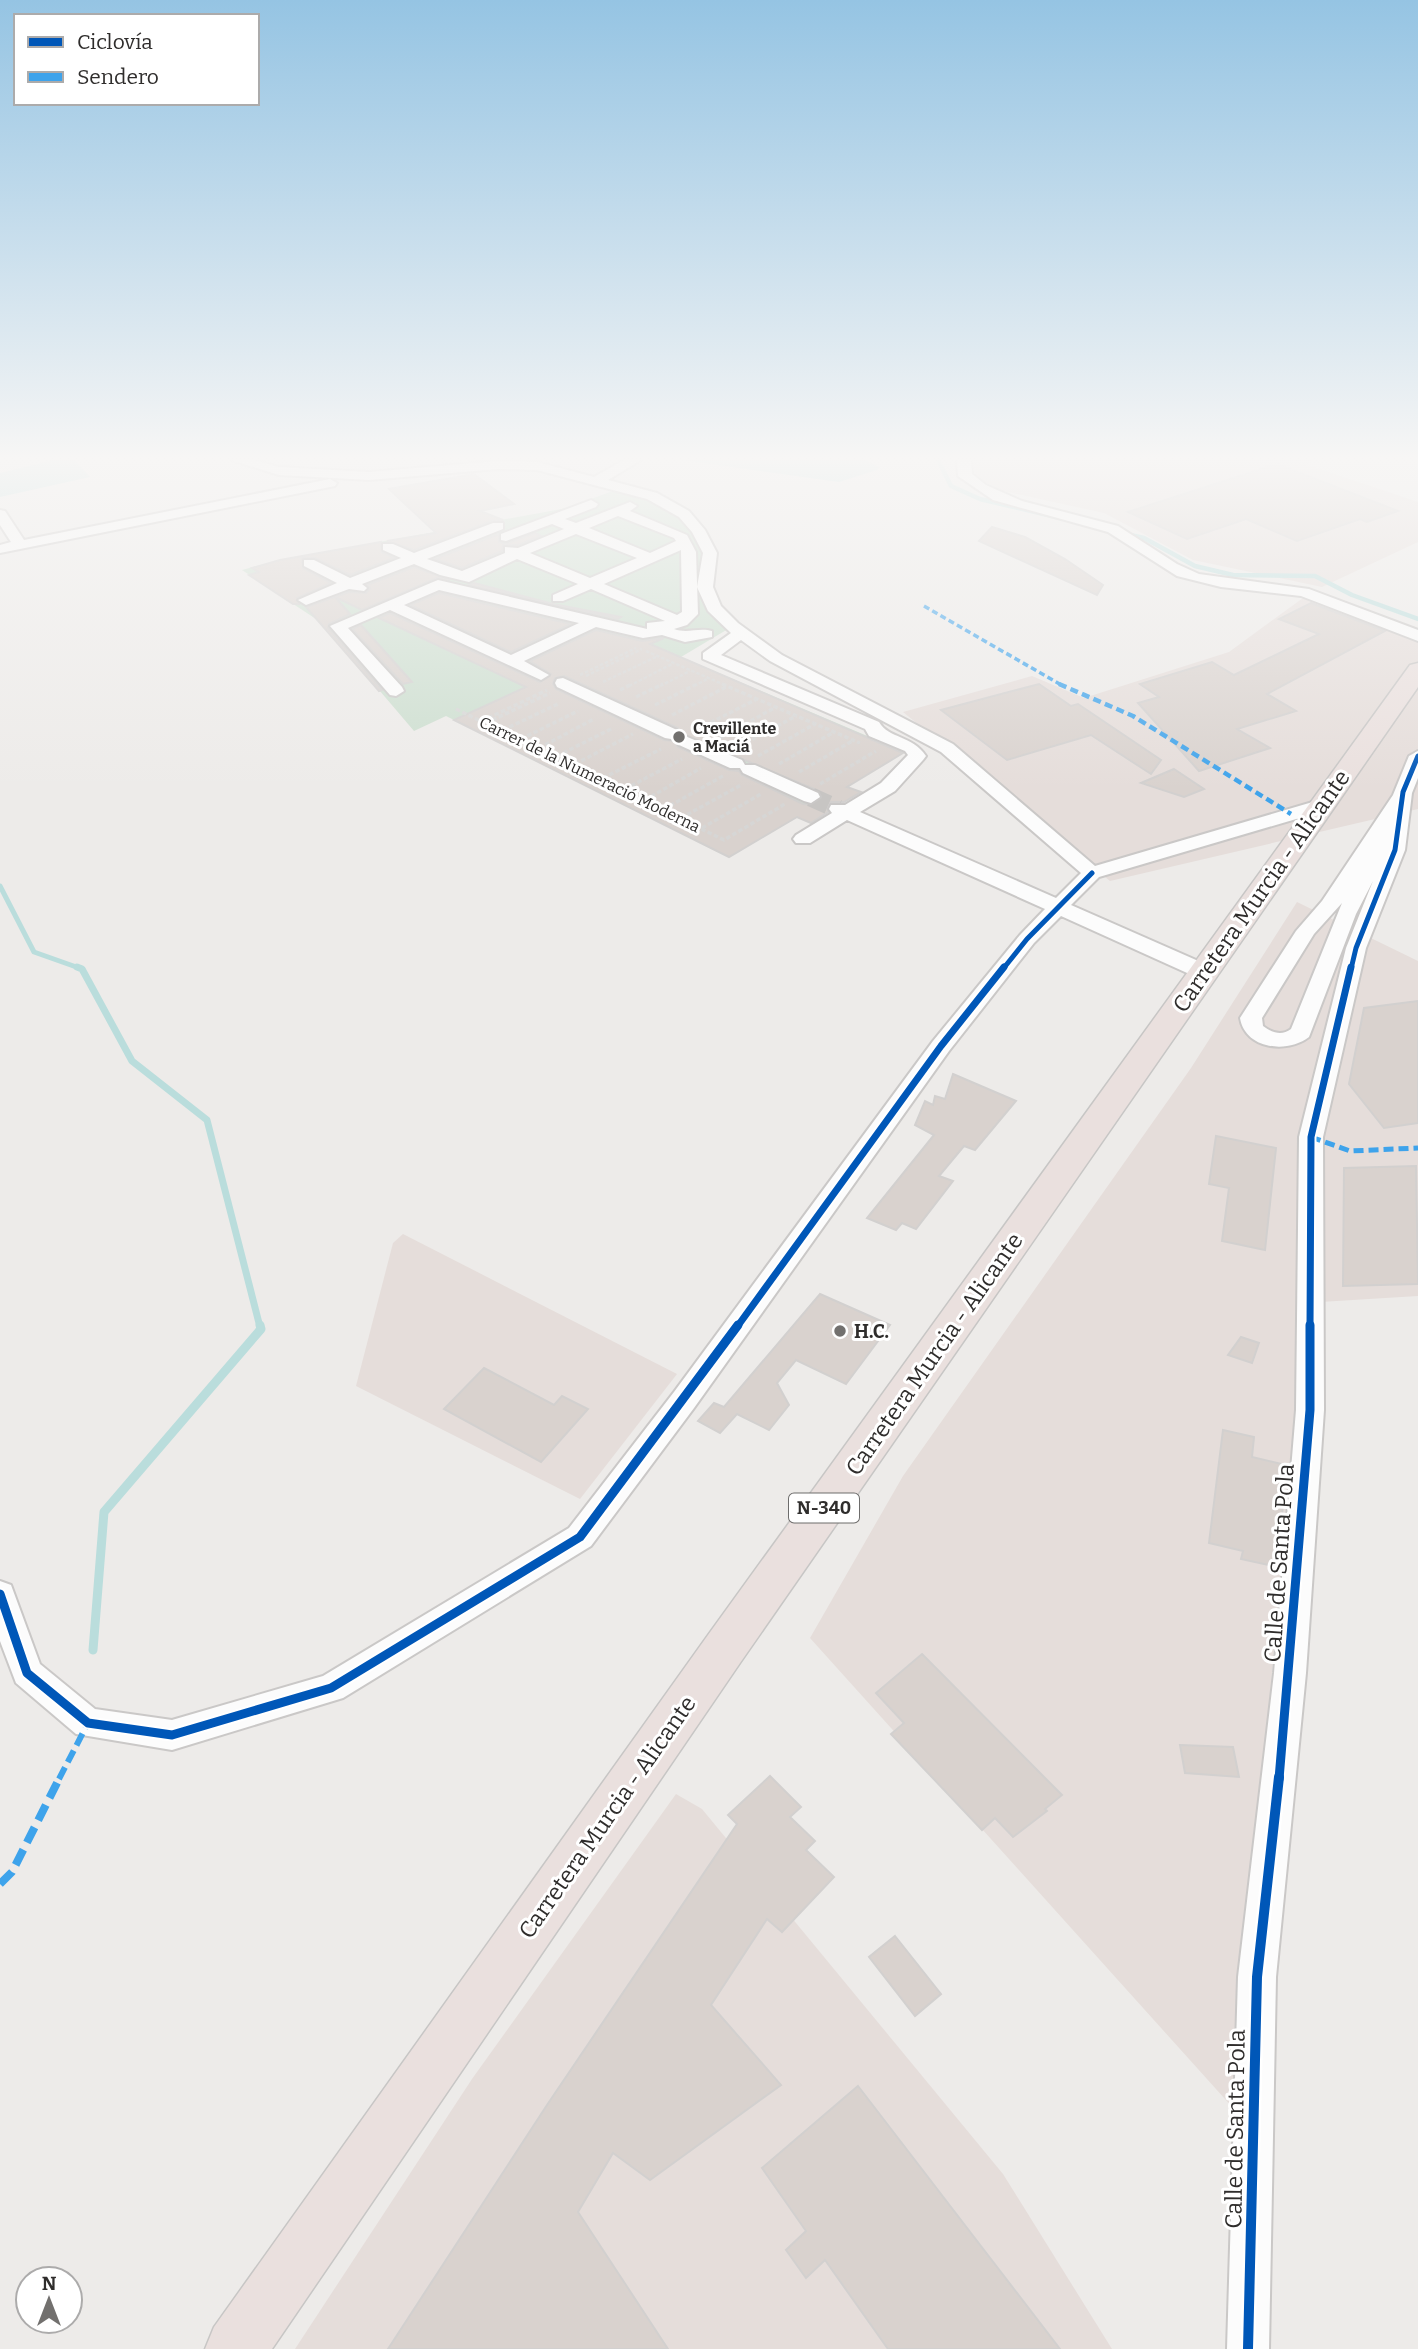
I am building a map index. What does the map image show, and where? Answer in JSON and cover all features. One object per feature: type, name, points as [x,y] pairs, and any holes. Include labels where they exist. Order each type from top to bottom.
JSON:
[{"type":"highway","name":"Carretera Murcia - Alicante","points":[[236,2349],[724,1649],[1323,804],[1413,686]]},
{"type":"street","points":[[320,570],[367,600],[382,597],[386,593],[379,587],[439,574],[463,576],[565,595],[612,610],[680,638],[691,639],[706,634]]},
{"type":"street","points":[[323,609],[393,570]]},
{"type":"street","points":[[432,570],[439,574],[596,621],[643,641],[690,614],[689,570]]},
{"type":"street","points":[[396,691],[338,626],[390,604],[445,570]]},
{"type":"street","points":[[463,576],[477,570]]},
{"type":"street","points":[[513,570],[565,595]]},
{"type":"street","points":[[562,570],[706,634],[735,638],[947,748],[1092,873]]},
{"type":"street","points":[[565,595],[623,570]]},
{"type":"street","points":[[708,570],[705,587],[735,638]]},
{"type":"street","points":[[1174,570],[1195,578],[1307,593],[1418,636]]},
{"type":"street","points":[[306,600],[355,590]]},
{"type":"street","points":[[390,604],[541,675]]},
{"type":"street","points":[[510,661],[596,621]]},
{"type":"street","points":[[735,638],[709,656],[873,726],[875,732],[911,747],[917,756],[888,786],[842,810],[803,839]]},
{"type":"street","points":[[562,683],[811,797]]},
{"type":"street","points":[[1404,792],[1330,905],[1306,931],[1251,1018],[1253,1028],[1258,1033],[1283,1041],[1292,1039],[1301,1032],[1346,914],[1385,837],[1404,792],[1418,756]]},
{"type":"street","name":"Calle de Santa Pola","points":[[1248,2349],[1257,1977],[1290,1673],[1310,1410],[1311,1138],[1356,948],[1395,850],[1404,792]]},
{"type":"street","points":[[0,1594],[27,1673],[88,1723],[172,1735],[331,1688],[580,1537],[684,1400],[941,1046],[1027,939],[1059,910],[1092,873],[1323,804]]},
{"type":"street","points":[[842,810],[1059,910],[1204,972]]},
{"type":"path","points":[[643,641],[658,656],[876,750]]},
{"type":"path","points":[[603,682],[658,656]]},
{"type":"path","points":[[620,690],[674,663]]},
{"type":"path","points":[[636,697],[691,670]]},
{"type":"path","points":[[655,705],[709,678]]},
{"type":"path","points":[[602,779],[757,699]]},
{"type":"path","points":[[502,731],[560,703]]},
{"type":"path","points":[[520,739],[578,711]]},
{"type":"path","points":[[539,748],[594,719]]},
{"type":"path","points":[[663,809],[815,724]]},
{"type":"path","points":[[556,756],[612,728]]},
{"type":"shaded area","points":[[1239,570],[1359,570],[1322,587]]},
{"type":"shaded area","points":[[1303,598],[1418,641],[1418,809],[1110,881],[903,712],[1032,676],[1084,698],[1229,652]]},
{"type":"shaded area","points":[[1297,902],[1418,961],[1418,1296],[1304,1303],[1234,2109],[810,1638],[903,1476],[1191,1068]]},
{"type":"shaded area","points":[[403,1234],[677,1374],[580,1499],[356,1386],[393,1243]]},
{"type":"shaded area","points":[[676,1794],[702,1809],[1003,2174],[1112,2349],[295,2349],[472,2079]]},
{"type":"green space","points":[[242,570],[702,570],[703,598],[715,617],[728,629],[681,657],[905,752],[729,857],[446,716],[414,731],[322,623]]},
{"type":"building","points":[[255,570],[306,570],[331,583],[297,598],[299,604],[293,604],[249,575],[259,572]]},
{"type":"building","points":[[339,570],[364,570],[350,575]]},
{"type":"building","points":[[407,570],[421,570],[450,580],[437,578],[362,610],[335,597],[350,614],[329,624],[328,628],[382,690],[379,691],[306,607],[349,592],[366,593],[370,588],[367,585]]},
{"type":"building","points":[[1042,570],[1081,570],[1103,585],[1097,595]]},
{"type":"building","points":[[474,583],[553,604],[621,617],[618,619],[469,585]]},
{"type":"building","points":[[439,593],[571,624],[511,652],[410,605]]},
{"type":"building","points":[[1311,603],[1385,631],[1267,694],[1296,711],[1237,729],[1270,748],[1199,771],[1138,703],[1159,697],[1140,684],[1212,662],[1234,675],[1319,634],[1279,619]]},
{"type":"building","points":[[390,613],[540,682],[551,674],[530,661],[596,630],[642,641],[664,638],[650,644],[903,753],[847,787],[861,792],[844,802],[831,802],[827,808],[828,812],[811,823],[797,817],[729,857],[454,720],[526,687],[379,618]],"holes":[[[564,676],[678,728],[682,734],[819,791],[823,798],[812,805],[803,804],[742,775],[739,771],[729,770],[678,747],[674,741],[664,740],[556,689],[553,684],[555,678]]]},
{"type":"building","points":[[361,625],[412,682],[403,684],[352,629]]},
{"type":"building","points":[[1039,684],[1071,706],[1078,704],[1161,760],[1151,774],[1091,735],[1007,760],[941,710]]},
{"type":"building","points":[[1174,769],[1204,789],[1184,797],[1141,783]]},
{"type":"building","points":[[1418,1001],[1418,1123],[1384,1128],[1349,1084],[1364,1008]]},
{"type":"building","points":[[953,1074],[1016,1101],[975,1150],[964,1146],[939,1176],[953,1181],[916,1229],[902,1223],[896,1230],[867,1218],[934,1135],[915,1125],[925,1101],[933,1105],[935,1096],[945,1099]]},
{"type":"building","points":[[1216,1136],[1276,1148],[1265,1250],[1222,1241],[1229,1188],[1209,1184]]},
{"type":"building","points":[[1416,1166],[1418,1284],[1343,1286],[1344,1168]]},
{"type":"building","points":[[820,1294],[890,1325],[846,1384],[796,1360],[777,1383],[789,1405],[769,1430],[737,1414],[720,1433],[698,1421],[714,1403],[724,1407]]},
{"type":"building","points":[[1241,1337],[1259,1343],[1252,1363],[1228,1355]]},
{"type":"building","points":[[484,1368],[554,1405],[562,1396],[588,1409],[541,1462],[444,1409]]},
{"type":"building","points":[[1223,1430],[1254,1437],[1252,1457],[1286,1465],[1278,1567],[1241,1559],[1243,1551],[1209,1543]]},
{"type":"building","points":[[922,1654],[1062,1795],[1045,1809],[1047,1811],[1013,1837],[995,1818],[982,1830],[891,1734],[904,1723],[876,1693]]},
{"type":"building","points":[[1180,1745],[1233,1747],[1239,1777],[1185,1773]]},
{"type":"building","points":[[770,1776],[801,1807],[790,1817],[815,1841],[806,1850],[834,1877],[782,1932],[767,1919],[711,2005],[781,2085],[650,2180],[613,2153],[578,2212],[668,2349],[388,2349],[547,2105],[737,1824],[728,1815]]},
{"type":"building","points":[[895,1936],[941,1994],[915,2016],[869,1957]]},
{"type":"building","points":[[858,2086],[1060,2349],[888,2349],[825,2260],[806,2278],[786,2250],[806,2231],[762,2168]]},
{"type":"waterway","points":[[1210,570],[1233,575],[1315,576],[1352,595],[1418,619]]},
{"type":"waterway","points":[[0,886],[34,952],[82,969]]},
{"type":"waterway","points":[[77,967],[82,969]]},
{"type":"waterway","points":[[82,969],[132,1061],[207,1120],[260,1327]]},
{"type":"waterway","points":[[93,1650],[104,1512],[261,1329],[260,1325]]},
{"type":"tunnel","points":[[811,797],[838,809]]},
{"type":"marked path","points":[[924,606],[1048,679],[1133,716],[1291,814]]},
{"type":"marked path","points":[[1311,1137],[1324,1144],[1350,1151],[1376,1152],[1418,1148]]},
{"type":"marked path","points":[[0,1884],[12,1872],[88,1723]]},
{"type":"cycle path","points":[[1248,2349],[1257,1977],[1290,1673],[1310,1410],[1311,1137],[1356,948],[1395,850],[1403,792],[1418,756]]},
{"type":"cycle path","points":[[0,1594],[27,1673],[88,1723],[172,1735],[331,1688],[580,1537],[684,1400],[941,1046],[1027,939],[1092,873]]},
{"type":"place","name":"Crevillente a Maciá","points":[[679,737]]},
{"type":"place","name":"H.C.","points":[[840,1331]]}]
